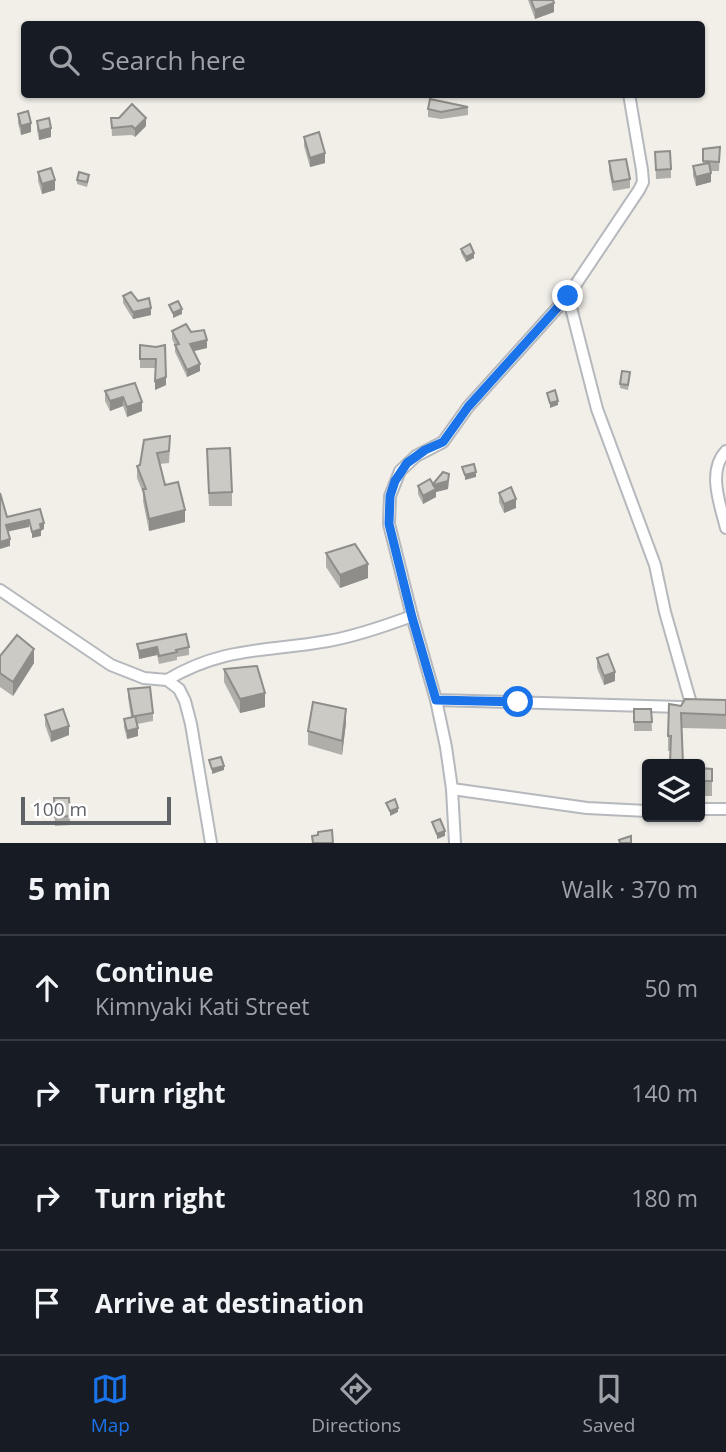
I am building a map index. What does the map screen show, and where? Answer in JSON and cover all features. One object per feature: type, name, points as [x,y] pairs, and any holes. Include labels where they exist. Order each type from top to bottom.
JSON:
[{"type":"street","points":[[455,843],[452,789],[436,700],[389,524],[390,496],[395,481],[407,463],[425,450],[443,442],[468,407],[568,296],[616,227],[643,182],[630,98]]},
{"type":"street","points":[[568,296],[597,409],[655,565],[692,707]]},
{"type":"street","points":[[726,451],[720,457],[715,470],[726,528]]},
{"type":"street","points":[[0,590],[111,665],[144,678],[167,680],[179,689],[185,701],[211,843]]},
{"type":"street","points":[[167,680],[188,667],[235,653],[328,641],[412,617]]},
{"type":"street","points":[[436,700],[706,708]]},
{"type":"street","points":[[452,789],[587,808],[642,811]]},
{"type":"street","points":[[705,809],[726,809]]},
{"type":"building","points":[[531,0],[553,0],[554,3],[535,10]]},
{"type":"building","points":[[430,99],[468,107],[441,112],[428,109]]},
{"type":"building","points":[[132,104],[146,118],[135,129],[132,126],[112,128],[111,118],[119,118]]},
{"type":"building","points":[[28,111],[31,123],[21,126],[18,114]]},
{"type":"building","points":[[49,118],[51,128],[39,131],[37,121]]},
{"type":"building","points":[[319,132],[325,153],[310,158],[304,137]]},
{"type":"building","points":[[720,147],[719,162],[703,161],[703,149]]},
{"type":"building","points":[[670,151],[671,169],[656,170],[655,152]]},
{"type":"building","points":[[626,159],[630,179],[613,182],[609,161]]},
{"type":"building","points":[[709,163],[711,173],[696,177],[693,166]]},
{"type":"building","points":[[51,168],[55,180],[42,184],[38,172]]},
{"type":"building","points":[[79,172],[89,175],[87,182],[77,180]]},
{"type":"building","points":[[470,244],[474,253],[466,257],[461,249]]},
{"type":"building","points":[[131,292],[138,301],[149,298],[151,308],[133,312],[123,296]]},
{"type":"building","points":[[178,301],[182,309],[173,313],[169,305]]},
{"type":"building","points":[[186,324],[191,332],[204,330],[207,340],[190,344],[200,364],[187,370],[175,345],[179,344],[172,331]]},
{"type":"building","points":[[140,345],[165,345],[166,377],[155,381],[156,359],[140,359]]},
{"type":"building","points":[[622,371],[630,372],[628,385],[620,384]]},
{"type":"building","points":[[135,383],[142,402],[127,407],[123,397],[110,401],[105,391]]},
{"type":"building","points":[[555,390],[558,401],[550,403],[547,393]]},
{"type":"building","points":[[170,436],[169,451],[157,453],[165,485],[178,482],[185,510],[149,519],[143,489],[146,489],[137,466],[140,465],[144,440]]},
{"type":"building","points":[[230,448],[232,492],[209,493],[207,449]]},
{"type":"building","points":[[474,464],[476,472],[465,475],[462,467]]},
{"type":"building","points":[[443,472],[449,474],[448,481],[433,485],[436,489],[423,496],[418,486],[430,479],[433,484]]},
{"type":"building","points":[[511,487],[516,499],[504,504],[499,493]]},
{"type":"building","points":[[0,493],[7,517],[40,509],[44,523],[40,524],[41,529],[32,532],[29,520],[6,525],[10,539],[0,542]]},
{"type":"building","points":[[355,544],[368,564],[340,575],[326,553]]},
{"type":"building","points":[[186,634],[189,647],[159,656],[157,647],[139,651],[137,644]]},
{"type":"building","points":[[17,635],[34,649],[13,682],[0,673],[0,656]]},
{"type":"building","points":[[608,654],[615,672],[604,676],[597,658]]},
{"type":"building","points":[[257,666],[265,693],[240,699],[224,669]]},
{"type":"building","points":[[150,687],[153,713],[135,716],[138,728],[127,731],[124,719],[133,717],[128,689]]},
{"type":"building","points":[[685,699],[726,700],[726,715],[681,713],[683,759],[670,759],[669,704],[681,706]]},
{"type":"building","points":[[313,702],[346,709],[342,741],[308,731]]},
{"type":"building","points":[[63,709],[69,726],[51,732],[45,715]]},
{"type":"building","points":[[634,709],[651,709],[652,722],[634,722]]},
{"type":"building","points":[[221,757],[224,766],[212,769],[209,760]]},
{"type":"building","points":[[705,768],[712,769],[712,781],[705,781]]},
{"type":"building","points":[[54,798],[69,798],[70,816],[55,817]]},
{"type":"building","points":[[395,799],[398,808],[390,811],[386,803]]},
{"type":"building","points":[[440,819],[445,831],[437,834],[432,822]]},
{"type":"building","points":[[332,830],[333,843],[313,843],[312,836],[318,835],[318,832]]},
{"type":"building","points":[[631,836],[631,843],[620,843],[619,840]]},
{"type":"route","points":[[518,702],[436,700],[389,524],[390,496],[400,471],[407,463],[449,436],[468,407],[568,296]]}]
